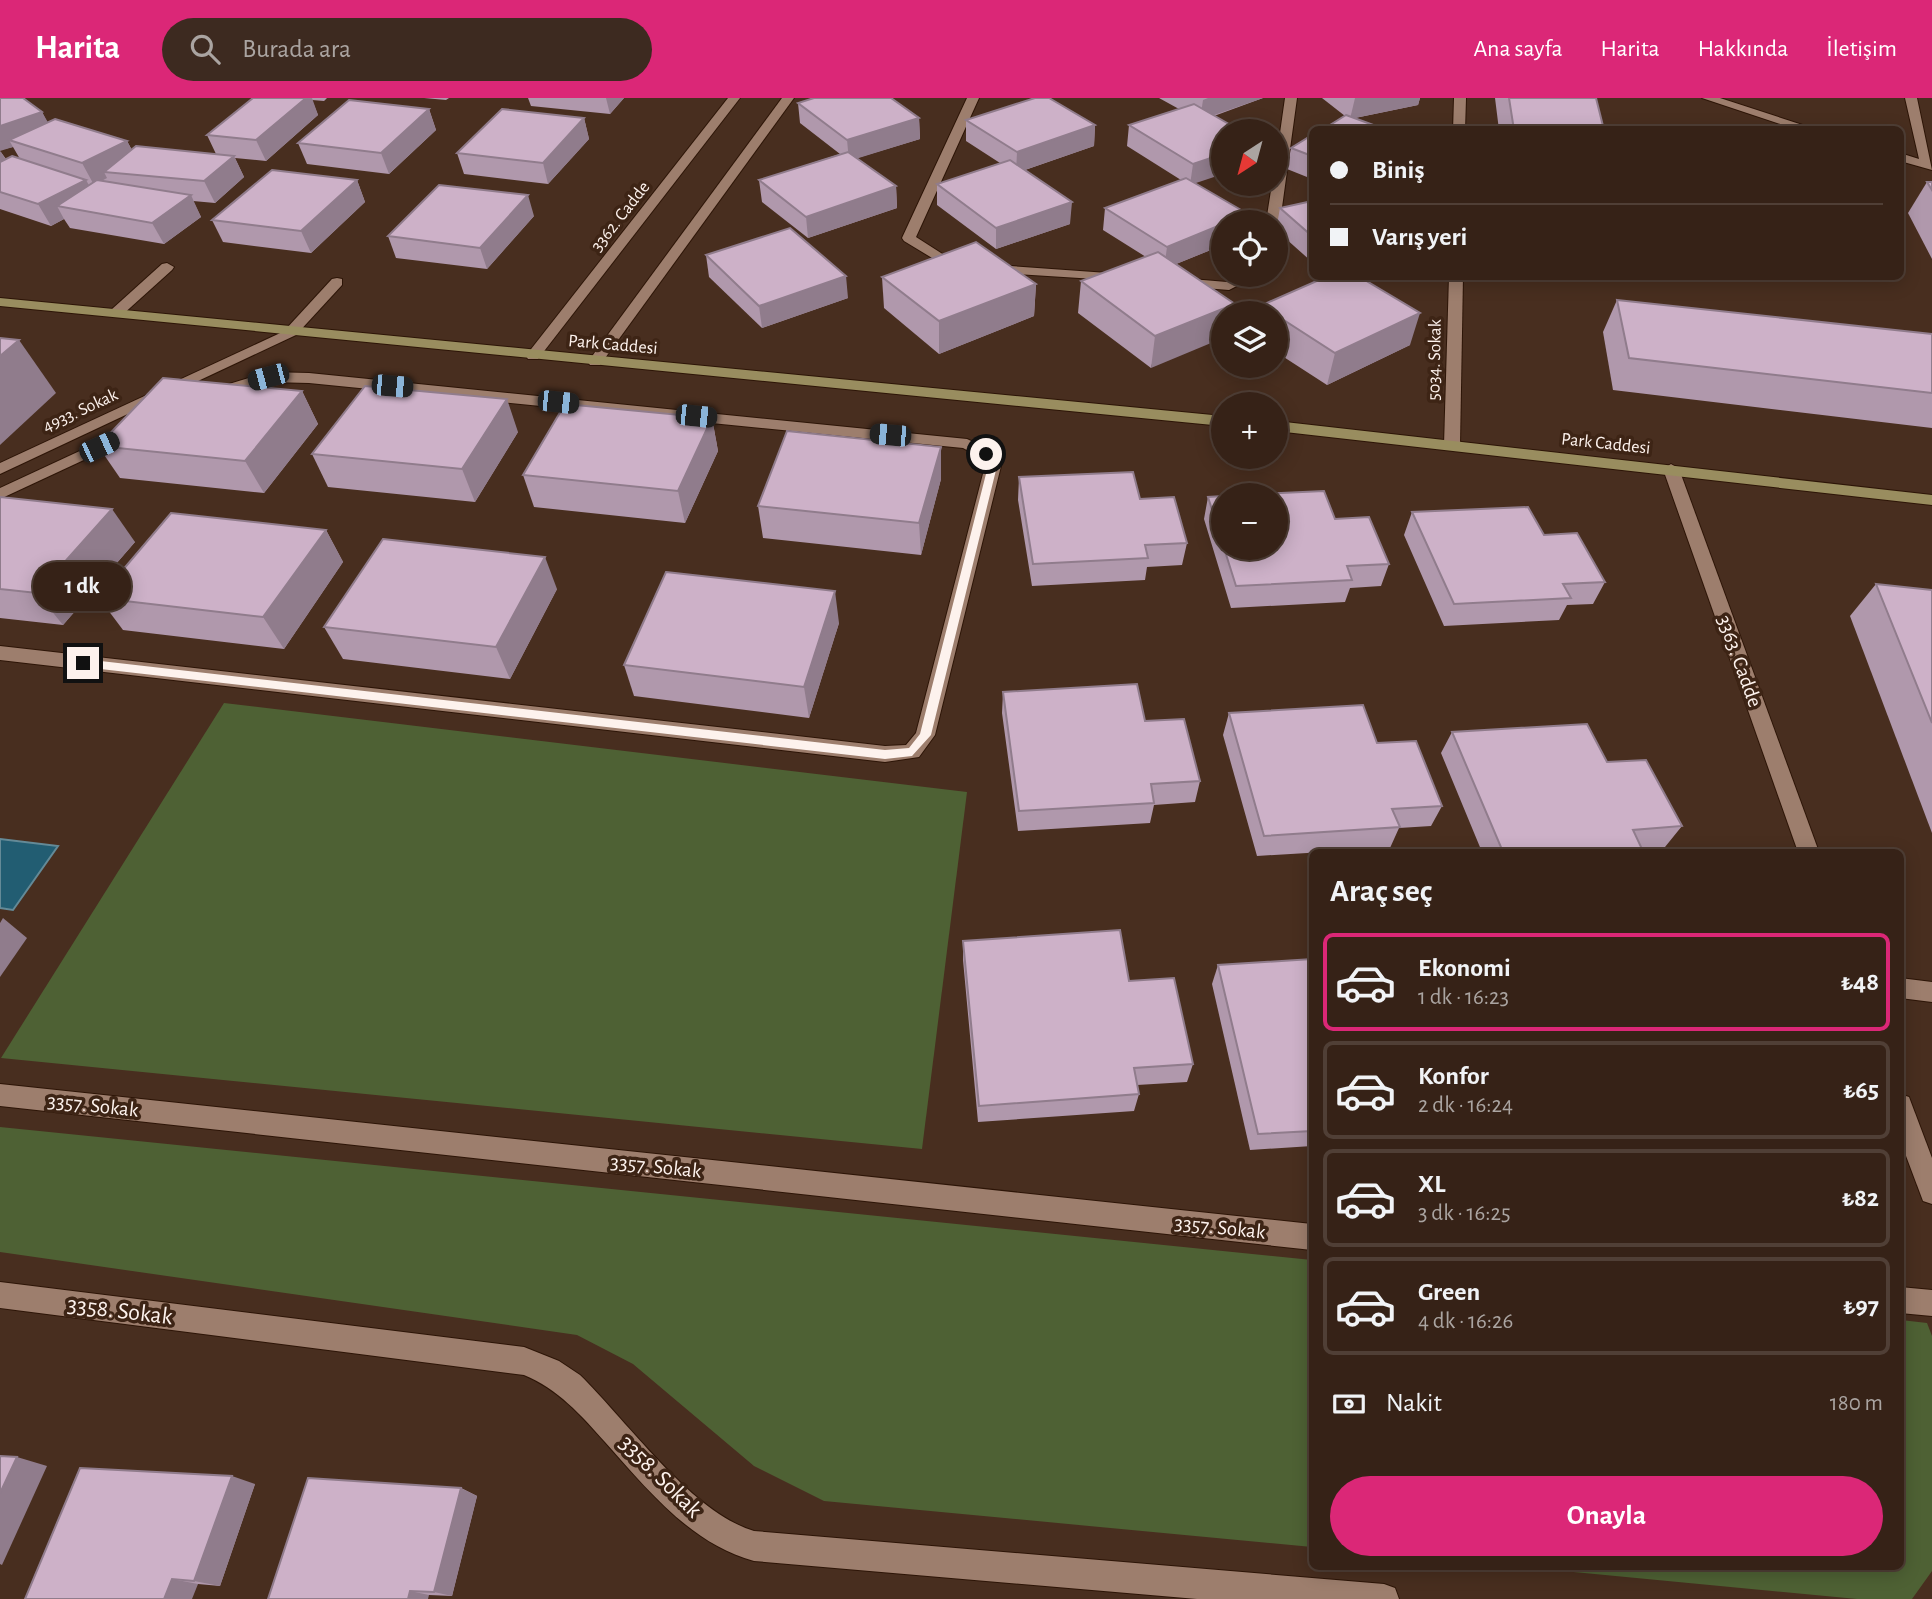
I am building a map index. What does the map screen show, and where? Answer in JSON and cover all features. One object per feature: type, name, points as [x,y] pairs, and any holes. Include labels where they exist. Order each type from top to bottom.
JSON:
[{"type":"street","name":"3362. Cadde","points":[[533,356],[734,98]]},
{"type":"street","points":[[595,362],[788,98]]},
{"type":"street","points":[[973,98],[909,238],[951,266],[1132,279]]},
{"type":"street","points":[[1275,210],[1291,98]]},
{"type":"street","points":[[1459,126],[1460,98]]},
{"type":"street","points":[[1709,98],[1799,126]]},
{"type":"street","points":[[1910,98],[1930,165]]},
{"type":"street","points":[[1915,117],[1932,118]]},
{"type":"street","points":[[1904,158],[1930,165]]},
{"type":"street","points":[[116,313],[167,267]]},
{"type":"street","name":"5034. Sokak","points":[[1452,445],[1456,280]]},
{"type":"street","points":[[1160,281],[1211,285]]},
{"type":"street","points":[[291,332],[337,282]]},
{"type":"street","name":"Park Caddesi","points":[[0,302],[533,356],[1211,420]]},
{"type":"street","name":"4933. Sokak","points":[[0,469],[291,332]]},
{"type":"street","points":[[0,653],[885,754],[912,752],[925,735],[993,466],[986,454],[967,444],[309,378],[268,377],[222,388],[198,400]]},
{"type":"street","name":"Park Caddesi","points":[[1288,427],[1932,500]]},
{"type":"street","points":[[0,494],[136,429]]},
{"type":"street","name":"3363. Cadde","points":[[1671,469],[1809,849]]},
{"type":"street","points":[[1904,988],[1932,992]]},
{"type":"street","name":"3357. Sokak","points":[[0,1095],[1309,1237]]},
{"type":"street","points":[[1904,1116],[1932,1192]]},
{"type":"street","name":"3358. Sokak","points":[[0,1295],[524,1361],[549,1371],[570,1385],[686,1505],[715,1528],[746,1544],[792,1551],[1384,1599]]},
{"type":"street","points":[[1904,1300],[1932,1303]]},
{"type":"green space","points":[[224,703],[967,792],[922,1149],[1,1058]]},
{"type":"green space","points":[[0,1127],[1309,1260],[1309,1547],[824,1501],[754,1466],[633,1364],[577,1335],[0,1252]]},
{"type":"green space","points":[[1904,1320],[1927,1323],[1932,1336],[1932,1571],[1912,1599],[1857,1599],[1554,1570],[1904,1570]]},
{"type":"water","points":[[0,839],[58,846],[13,910],[0,908]]},
{"type":"building","points":[[0,98],[23,98],[42,112],[0,126]]},
{"type":"building","points":[[253,98],[306,98],[256,140],[207,135]]},
{"type":"building","points":[[814,98],[891,98],[919,118],[847,140],[798,103]]},
{"type":"building","points":[[1035,98],[1049,98],[1095,125],[1017,152],[966,120]]},
{"type":"building","points":[[1509,98],[1596,98],[1603,126],[1513,126]]},
{"type":"building","points":[[349,100],[429,109],[381,153],[298,143]]},
{"type":"building","points":[[1194,104],[1220,119],[1211,119],[1211,158],[1193,164],[1129,125]]},
{"type":"building","points":[[502,109],[584,118],[543,163],[457,153]]},
{"type":"building","points":[[1346,115],[1376,126],[1328,126]]},
{"type":"building","points":[[55,119],[127,141],[82,163],[9,140]]},
{"type":"building","points":[[1309,137],[1309,155],[1291,148]]},
{"type":"building","points":[[136,146],[234,156],[204,181],[104,172]]},
{"type":"building","points":[[848,152],[896,186],[806,217],[759,180]]},
{"type":"building","points":[[12,156],[86,180],[38,204],[0,192],[0,162]]},
{"type":"building","points":[[1010,160],[1072,202],[996,228],[937,184]]},
{"type":"building","points":[[272,170],[357,180],[301,231],[212,220]]},
{"type":"building","points":[[1186,178],[1211,193],[1211,196],[1217,196],[1241,210],[1211,210],[1211,229],[1167,247],[1105,208]]},
{"type":"building","points":[[97,180],[191,195],[152,223],[57,206]]},
{"type":"building","points":[[439,185],[528,195],[480,248],[388,236]]},
{"type":"building","points":[[1309,202],[1309,233],[1288,215],[1288,210],[1280,208]]},
{"type":"building","points":[[790,228],[846,276],[759,306],[706,255]]},
{"type":"building","points":[[976,242],[1036,284],[939,321],[882,277]]},
{"type":"building","points":[[1158,252],[1231,301],[1211,301],[1211,314],[1155,336],[1081,281]]},
{"type":"building","points":[[1319,280],[1365,280],[1420,313],[1335,353],[1288,323],[1288,301],[1271,301]]},
{"type":"building","points":[[1617,300],[1932,334],[1932,393],[1629,358]]},
{"type":"building","points":[[0,338],[19,340],[0,356]]},
{"type":"building","points":[[163,378],[302,391],[245,461],[98,446]]},
{"type":"building","points":[[365,386],[507,399],[462,469],[312,454]]},
{"type":"building","points":[[565,404],[712,418],[678,491],[523,475]]},
{"type":"building","points":[[787,431],[941,447],[919,523],[758,506]]},
{"type":"building","points":[[1133,472],[1140,499],[1174,497],[1187,543],[1145,545],[1148,558],[1033,564],[1019,477]]},
{"type":"building","points":[[1324,491],[1335,519],[1369,517],[1389,564],[1347,566],[1352,580],[1236,586],[1228,560],[1288,560],[1288,493]]},
{"type":"building","points":[[0,497],[112,509],[37,593],[0,589]]},
{"type":"building","points":[[1528,507],[1544,535],[1577,533],[1605,582],[1563,584],[1571,598],[1454,604],[1412,512]]},
{"type":"building","points":[[171,513],[326,530],[263,617],[99,598]]},
{"type":"building","points":[[383,539],[545,557],[496,647],[324,627]]},
{"type":"building","points":[[666,572],[835,591],[804,687],[624,665]]},
{"type":"building","points":[[1876,584],[1932,590],[1932,723]]},
{"type":"building","points":[[1137,684],[1145,721],[1184,719],[1200,781],[1151,784],[1154,803],[1019,811],[1003,692]]},
{"type":"building","points":[[1363,705],[1377,743],[1416,741],[1442,806],[1392,809],[1400,827],[1264,836],[1229,713]]},
{"type":"building","points":[[1587,724],[1607,762],[1646,760],[1682,826],[1633,830],[1642,849],[1502,849],[1452,732]]},
{"type":"building","points":[[1120,930],[1129,981],[1174,978],[1193,1064],[1134,1068],[1139,1094],[979,1106],[963,941]]},
{"type":"building","points":[[1309,959],[1309,1131],[1258,1134],[1218,965]]},
{"type":"building","points":[[0,1456],[17,1457],[0,1493]]},
{"type":"building","points":[[80,1468],[232,1476],[194,1581],[172,1579],[164,1599],[25,1599]]},
{"type":"building","points":[[308,1478],[461,1488],[434,1592],[410,1591],[408,1599],[268,1599]]},
{"type":"route","points":[[83,663],[885,754],[912,752],[925,735],[993,466],[986,454]]}]
